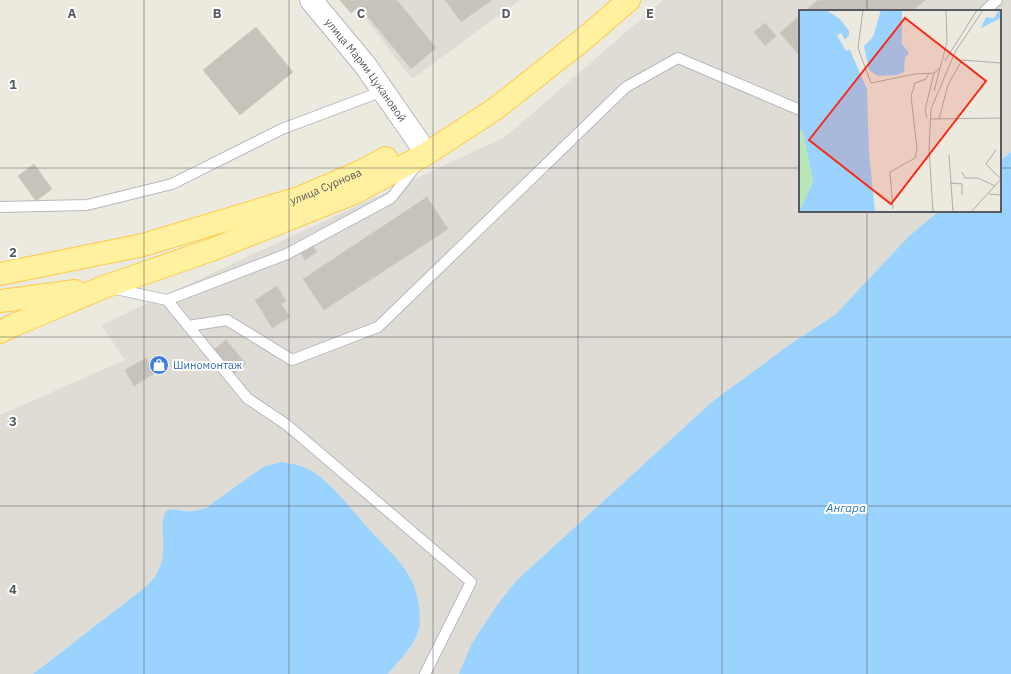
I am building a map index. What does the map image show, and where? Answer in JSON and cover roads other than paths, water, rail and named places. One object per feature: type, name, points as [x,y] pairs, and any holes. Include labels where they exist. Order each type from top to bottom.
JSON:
[{"type":"main road","name":"улица Сурнова","points":[[104,287],[211,250],[356,192],[422,147],[578,26],[606,0]]},
{"type":"main road","name":"улица Сурнова","points":[[0,274],[143,245],[299,198],[422,147],[495,109],[585,38],[629,0]]},
{"type":"main road","points":[[0,301],[104,287]]},
{"type":"main road","points":[[0,332],[104,287]]},
{"type":"street","name":"улица Марии Цукановой","points":[[311,0],[365,66],[422,147]]},
{"type":"lane","points":[[986,10],[997,0]]},
{"type":"lane","points":[[188,326],[227,320],[292,360],[378,327],[626,87],[678,58],[799,110]]},
{"type":"lane","points":[[0,207],[87,206],[172,184],[282,129],[383,90]]},
{"type":"lane","points":[[104,287],[167,300],[287,254],[391,198],[422,147]]},
{"type":"lane","points":[[167,300],[247,398],[287,425],[471,582],[425,674]]},
{"type":"water","name":"Ангара","points":[[1011,152],[1011,674],[459,674],[472,643],[498,604],[517,580],[713,401],[789,345],[836,314],[908,237],[938,212],[1001,212],[1001,160]]},
{"type":"water","points":[[281,462],[307,468],[330,485],[397,559],[411,579],[419,604],[419,628],[413,643],[388,674],[33,674],[148,585],[153,579],[162,562],[162,529],[166,511],[173,509],[196,511],[206,508],[263,467]]},
{"type":"place","name":"Шиномонтаж","points":[[159,365]]}]
